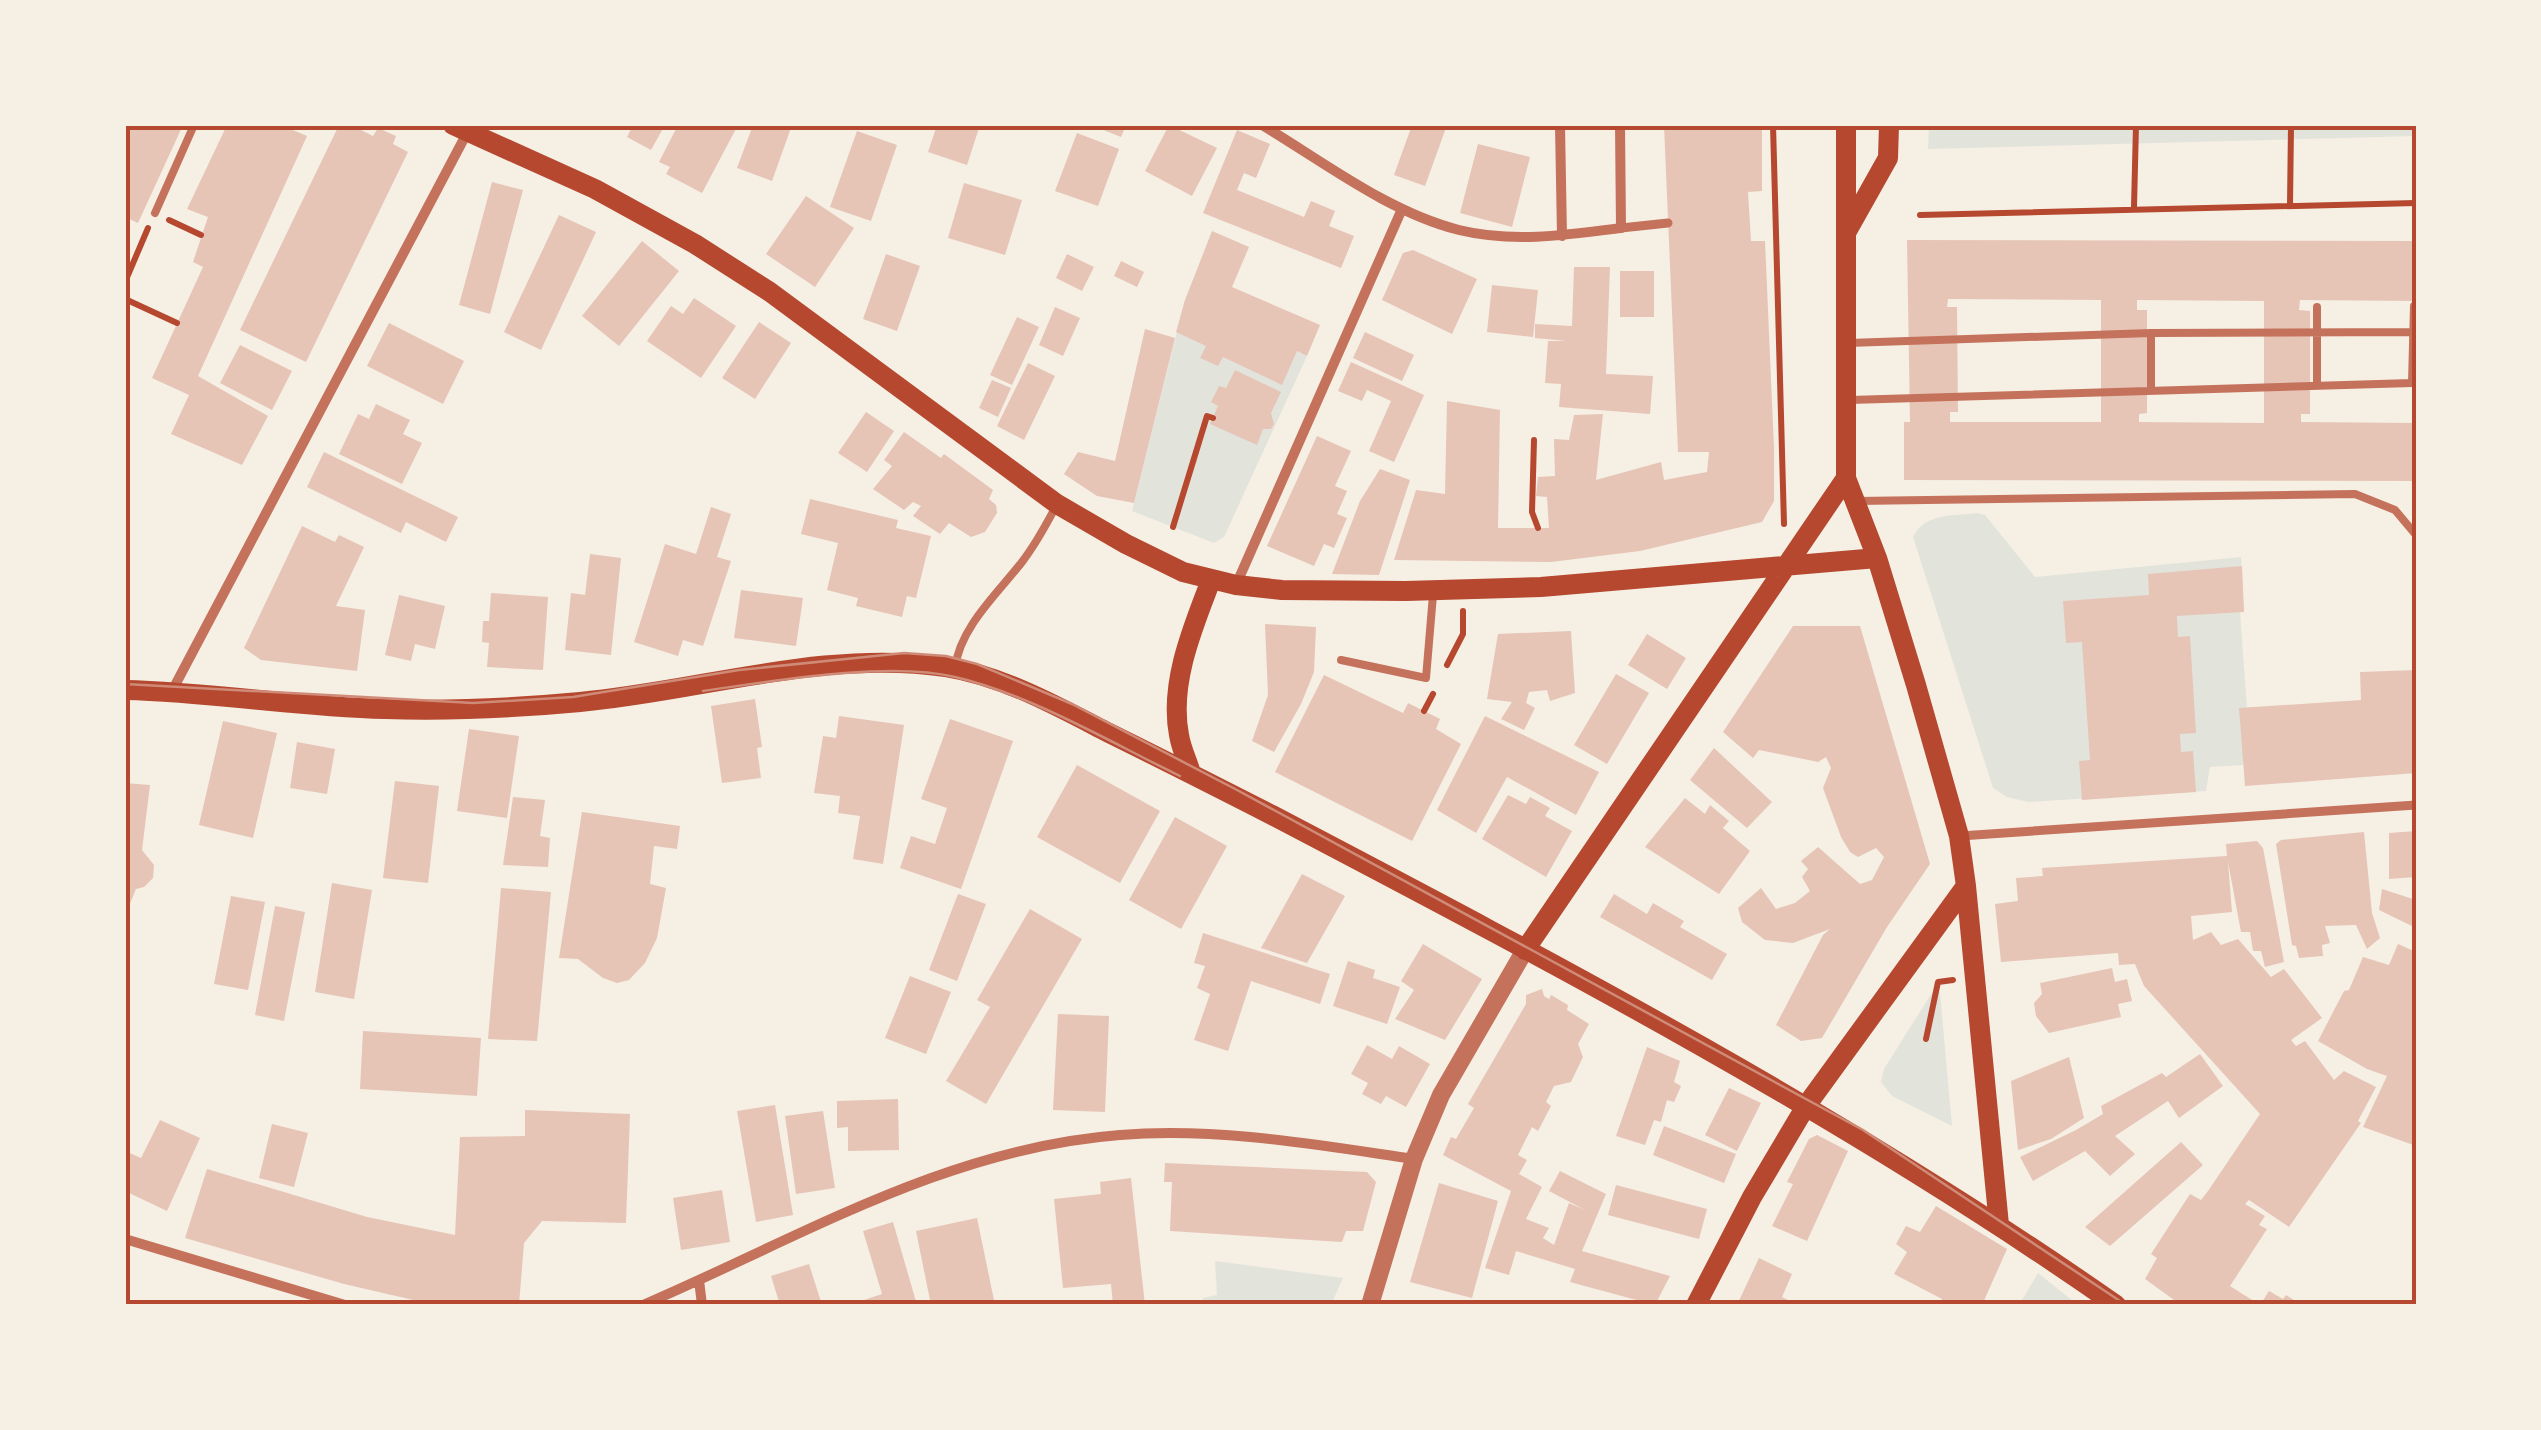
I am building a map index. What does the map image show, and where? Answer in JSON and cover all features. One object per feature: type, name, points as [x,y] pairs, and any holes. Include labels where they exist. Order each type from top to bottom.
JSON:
[{"type":"main road","points":[[1846,125],[1846,478],[1877,558],[1959,836],[1999,1225]]},
{"type":"main road","points":[[1846,232],[1888,158],[1889,125]]},
{"type":"main road","points":[[464,127],[595,189],[695,244],[770,292],[1057,504],[1183,572],[1236,585],[1326,592],[1434,590],[1576,585],[1877,558]]},
{"type":"main road","points":[[1525,950],[1846,478]]},
{"type":"main road","points":[[1191,773],[1178,734],[1177,697],[1184,656],[1210,580]]},
{"type":"main road","points":[[125,690],[381,709],[450,709],[579,702],[747,675],[829,667],[883,663],[955,669],[1043,700],[1191,773],[1525,950],[1806,1106],[1999,1225],[2116,1305]]},
{"type":"main road","points":[[1696,1305],[1806,1106],[1966,886]]},
{"type":"street","points":[[1262,125],[1402,209],[1460,230],[1510,237],[1562,236],[1668,222]]},
{"type":"street","points":[[1560,125],[1562,236]]},
{"type":"street","points":[[1620,125],[1620,228]]},
{"type":"street","points":[[172,691],[464,127]]},
{"type":"street","points":[[1236,585],[1402,209]]},
{"type":"street","points":[[1959,836],[2416,805]]},
{"type":"street","points":[[1370,1305],[1414,1159],[1441,1095],[1525,950]]},
{"type":"street","points":[[643,1305],[916,1181],[1057,1142],[1122,1134],[1210,1134],[1414,1159]]},
{"type":"street","points":[[125,1239],[346,1305]]},
{"type":"street","points":[[700,1280],[702,1305]]},
{"type":"lane","points":[[155,213],[194,125]]},
{"type":"lane","points":[[1846,400],[2412,383],[2414,306]]},
{"type":"lane","points":[[2317,307],[2317,385]]},
{"type":"lane","points":[[1846,343],[2151,333],[2414,332]]},
{"type":"lane","points":[[2151,333],[2152,389]]},
{"type":"lane","points":[[1854,502],[2355,494],[2396,510],[2416,535]]},
{"type":"lane","points":[[955,669],[973,625],[1025,559],[1057,504]]},
{"type":"lane","points":[[1342,660],[1426,678],[1434,590]]},
{"type":"path","points":[[1774,125],[1786,566]]},
{"type":"path","points":[[2134,207],[2136,125]]},
{"type":"path","points":[[2290,205],[2291,125]]},
{"type":"path","points":[[1920,215],[2416,203]]},
{"type":"path","points":[[125,282],[155,213],[201,235]]},
{"type":"path","points":[[125,299],[176,323]]},
{"type":"path","points":[[1173,527],[1207,416],[1213,418]]},
{"type":"path","points":[[1534,440],[1532,512],[1538,528]]},
{"type":"path","points":[[1926,1039],[1938,982],[1974,976]]},
{"type":"shaded area","points":[[1929,125],[2416,125],[2416,136],[1928,149]]},
{"type":"shaded area","points":[[1185,300],[1307,356],[1224,537],[1214,543],[1132,511]]},
{"type":"shaded area","points":[[1985,515],[2035,577],[2241,557],[2244,612],[2240,612],[2247,708],[2243,765],[2210,767],[2206,791],[2028,802],[2007,797],[1993,788],[1913,537],[1932,520]]},
{"type":"shaded area","points":[[1933,991],[1940,992],[1952,1126],[1892,1096],[1881,1082],[1884,1069]]},
{"type":"shaded area","points":[[1215,1261],[1343,1278],[1331,1305],[1203,1305],[1203,1298],[1217,1295]]},
{"type":"shaded area","points":[[2038,1273],[2078,1305],[2019,1305]]},
{"type":"building","points":[[125,125],[183,125],[138,223],[125,217],[125,150],[130,140],[125,138]]},
{"type":"building","points":[[227,125],[281,125],[307,136],[198,376],[268,416],[242,465],[171,434],[189,395],[152,378],[203,267],[193,262],[208,217],[187,209]]},
{"type":"building","points":[[339,125],[351,125],[373,136],[378,128],[396,136],[393,144],[408,152],[306,362],[240,330]]},
{"type":"building","points":[[633,125],[665,125],[651,150],[627,137]]},
{"type":"building","points":[[678,125],[689,130],[692,125],[738,125],[702,193],[666,174],[670,167],[659,162]]},
{"type":"building","points":[[753,125],[792,125],[772,181],[737,168]]},
{"type":"building","points":[[937,125],[980,125],[967,165],[928,152]]},
{"type":"building","points":[[1091,125],[1126,125],[1121,137]]},
{"type":"building","points":[[1169,125],[1217,148],[1192,196],[1145,171]]},
{"type":"building","points":[[1412,125],[1447,125],[1425,186],[1394,175]]},
{"type":"building","points":[[1664,125],[1762,125],[1762,191],[1748,192],[1751,241],[1765,241],[1774,447],[1774,501],[1762,522],[1640,551],[1551,562],[1394,560],[1416,490],[1445,494],[1447,401],[1500,410],[1498,528],[1549,528],[1547,497],[1536,496],[1538,477],[1555,476],[1554,439],[1569,440],[1574,415],[1603,414],[1596,480],[1661,462],[1664,480],[1707,472],[1709,452],[1678,452]]},
{"type":"building","points":[[1237,130],[1270,144],[1256,178],[1244,173],[1237,190],[1304,217],[1311,201],[1335,211],[1329,226],[1354,236],[1341,268],[1203,213]]},
{"type":"building","points":[[857,131],[897,145],[871,221],[830,207]]},
{"type":"building","points":[[1077,133],[1119,149],[1098,206],[1055,191]]},
{"type":"building","points":[[1478,144],[1530,157],[1512,227],[1460,213]]},
{"type":"building","points":[[492,182],[523,190],[490,314],[459,305]]},
{"type":"building","points":[[964,183],[1022,200],[1005,255],[948,238]]},
{"type":"building","points":[[806,196],[854,228],[815,287],[766,254]]},
{"type":"building","points":[[559,215],[596,232],[541,350],[504,332]]},
{"type":"building","points":[[1212,231],[1249,247],[1232,287],[1320,325],[1307,356],[1297,351],[1282,385],[1223,357],[1218,366],[1200,358],[1206,346],[1176,332]]},
{"type":"building","points":[[1907,240],[2416,241],[2416,301],[2300,300],[2299,310],[2310,311],[2310,414],[2301,414],[2301,422],[2416,423],[2416,481],[1904,480],[1904,422],[1910,422]],"holes":[[[1948,299],[2101,300],[2101,422],[1950,422],[1950,412],[1958,412],[1957,307],[1947,307]],[[2137,300],[2264,301],[2264,423],[2139,422],[2139,414],[2147,413],[2147,310],[2137,310]]]},
{"type":"building","points":[[642,241],[679,271],[619,346],[582,316]]},
{"type":"building","points":[[1413,250],[1477,279],[1452,334],[1382,300],[1403,253]]},
{"type":"building","points":[[886,254],[920,266],[897,331],[863,319]]},
{"type":"building","points":[[1067,254],[1094,267],[1082,291],[1056,278]]},
{"type":"building","points":[[1121,261],[1144,272],[1137,287],[1114,276]]},
{"type":"building","points":[[1574,267],[1610,267],[1606,374],[1653,376],[1650,414],[1559,407],[1561,384],[1545,383],[1548,341],[1567,341],[1535,338],[1535,324],[1572,326]]},
{"type":"building","points":[[1620,271],[1654,271],[1654,317],[1620,317]]},
{"type":"building","points":[[1492,285],[1538,290],[1533,337],[1487,332]]},
{"type":"building","points":[[694,298],[736,326],[701,378],[647,341],[671,306],[683,314]]},
{"type":"building","points":[[1055,307],[1080,318],[1063,356],[1039,345]]},
{"type":"building","points":[[1017,317],[1039,327],[1012,385],[990,375]]},
{"type":"building","points":[[759,322],[791,343],[755,399],[722,378]]},
{"type":"building","points":[[389,323],[464,361],[443,404],[367,366]]},
{"type":"building","points":[[1145,329],[1175,338],[1134,503],[1097,496],[1064,474],[1078,452],[1115,461]]},
{"type":"building","points":[[1365,332],[1414,355],[1402,381],[1353,358]]},
{"type":"building","points":[[240,345],[292,371],[272,410],[220,383]]},
{"type":"building","points":[[1351,362],[1424,395],[1394,462],[1369,451],[1391,401],[1367,390],[1362,401],[1338,391]]},
{"type":"building","points":[[1028,363],[1055,376],[1024,440],[997,426]]},
{"type":"building","points":[[1235,370],[1281,392],[1271,413],[1274,424],[1271,429],[1263,429],[1257,445],[1210,424],[1218,406],[1211,402],[1219,386],[1226,388]]},
{"type":"building","points":[[992,380],[1011,388],[998,417],[979,408]]},
{"type":"building","points":[[376,404],[410,420],[403,434],[422,443],[402,484],[339,454],[358,414],[369,419]]},
{"type":"building","points":[[866,412],[894,431],[867,472],[838,453]]},
{"type":"building","points":[[904,432],[941,458],[944,454],[993,490],[989,499],[996,505],[997,513],[985,532],[971,537],[949,523],[940,534],[913,516],[921,506],[913,502],[904,510],[873,489],[892,466],[884,460]]},
{"type":"building","points":[[1317,436],[1351,451],[1335,486],[1347,491],[1337,514],[1347,518],[1334,548],[1324,544],[1314,566],[1267,546]]},
{"type":"building","points":[[324,452],[458,517],[446,542],[406,522],[401,533],[307,487]]},
{"type":"building","points":[[1380,469],[1410,480],[1379,575],[1332,574],[1360,501]]},
{"type":"building","points":[[810,499],[898,520],[896,528],[931,536],[916,598],[907,596],[902,617],[856,606],[858,598],[827,590],[838,543],[801,534]]},
{"type":"building","points":[[711,507],[731,514],[717,557],[731,561],[703,646],[683,640],[678,656],[634,642],[665,544],[696,554]]},
{"type":"building","points":[[302,526],[335,542],[339,535],[364,547],[336,606],[365,610],[357,671],[261,660],[244,648]]},
{"type":"building","points":[[590,554],[621,558],[611,655],[565,650],[571,593],[585,595]]},
{"type":"building","points":[[2242,566],[2244,612],[2177,616],[2178,637],[2190,636],[2196,733],[2180,734],[2181,752],[2193,751],[2196,792],[2082,800],[2079,761],[2090,760],[2082,642],[2066,643],[2063,601],[2149,595],[2148,574]]},
{"type":"building","points":[[741,590],[803,598],[796,646],[734,638]]},
{"type":"building","points":[[491,593],[548,597],[543,670],[487,667],[489,643],[482,642],[483,621],[489,621]]},
{"type":"building","points":[[399,595],[445,606],[435,649],[415,644],[411,661],[385,655]]},
{"type":"building","points":[[1265,624],[1316,627],[1314,672],[1274,752],[1252,741],[1268,695]]},
{"type":"building","points":[[1793,626],[1860,626],[1930,864],[1887,927],[1822,1038],[1801,1041],[1776,1025],[1823,935],[1830,929],[1793,943],[1765,940],[1742,922],[1738,908],[1761,888],[1776,909],[1795,903],[1810,891],[1802,877],[1808,869],[1801,861],[1818,847],[1860,884],[1872,880],[1884,857],[1876,848],[1858,857],[1841,837],[1823,788],[1831,768],[1826,757],[1818,762],[1759,750],[1753,758],[1723,732]]},
{"type":"building","points":[[1571,631],[1575,693],[1550,701],[1547,690],[1529,692],[1526,703],[1535,708],[1524,730],[1501,719],[1512,702],[1487,699],[1498,634]]},
{"type":"building","points":[[1647,634],[1686,658],[1667,689],[1628,665]]},
{"type":"building","points":[[2416,670],[2416,773],[2245,786],[2239,708],[2361,700],[2360,672]]},
{"type":"building","points":[[1616,674],[1649,693],[1607,764],[1574,745]]},
{"type":"building","points":[[1324,675],[1403,713],[1408,703],[1440,719],[1436,729],[1461,744],[1412,841],[1275,772]]},
{"type":"building","points":[[755,699],[762,747],[757,748],[761,778],[722,783],[711,706]]},
{"type":"building","points":[[839,716],[904,725],[883,864],[853,859],[860,816],[838,813],[840,796],[814,793],[823,736],[836,738]]},
{"type":"building","points":[[1485,716],[1599,772],[1576,815],[1507,777],[1476,833],[1437,810]]},
{"type":"building","points":[[950,719],[1013,741],[961,889],[900,868],[911,836],[935,844],[947,808],[921,799]]},
{"type":"building","points":[[223,721],[277,733],[253,838],[199,825]]},
{"type":"building","points":[[469,729],[519,736],[507,818],[457,811]]},
{"type":"building","points":[[297,742],[335,749],[327,794],[290,788]]},
{"type":"building","points":[[1714,748],[1772,802],[1747,828],[1690,780]]},
{"type":"building","points":[[1077,765],[1160,811],[1120,883],[1037,837]]},
{"type":"building","points":[[395,781],[439,786],[428,883],[383,878]]},
{"type":"building","points":[[125,783],[150,785],[142,850],[154,865],[153,878],[136,889],[125,916]]},
{"type":"building","points":[[1508,795],[1526,804],[1530,797],[1550,808],[1545,816],[1572,831],[1546,877],[1482,839]]},
{"type":"building","points":[[513,797],[545,800],[540,836],[550,838],[548,867],[503,865]]},
{"type":"building","points":[[1685,798],[1705,814],[1710,805],[1729,821],[1723,828],[1750,851],[1719,894],[1645,847]]},
{"type":"building","points":[[582,812],[680,826],[677,849],[654,846],[650,884],[666,888],[657,938],[645,963],[629,980],[617,983],[603,978],[578,959],[559,958]]},
{"type":"building","points":[[1175,817],[1227,846],[1181,929],[1129,900]]},
{"type":"building","points":[[2416,831],[2416,877],[2389,879],[2389,833]]},
{"type":"building","points":[[2364,832],[2372,913],[2380,938],[2367,949],[2356,925],[2325,926],[2330,943],[2322,945],[2323,956],[2299,958],[2296,946],[2292,945],[2276,844],[2281,840]]},
{"type":"building","points":[[2257,841],[2263,848],[2284,962],[2265,967],[2261,951],[2253,951],[2250,932],[2241,932],[2228,862],[2232,912],[2191,916],[2193,940],[2211,932],[2221,945],[2238,939],[2271,977],[2284,969],[2322,1018],[2291,1040],[2296,1046],[2305,1041],[2334,1080],[2344,1071],[2376,1087],[2358,1121],[2361,1123],[2289,1227],[2249,1200],[2245,1204],[2265,1216],[2259,1225],[2267,1229],[2230,1286],[2260,1305],[2181,1305],[2145,1279],[2157,1258],[2151,1254],[2190,1194],[2201,1200],[2260,1114],[2144,986],[2135,964],[2119,965],[2118,953],[2001,962],[1995,904],[2018,901],[2016,878],[2043,876],[2042,868],[2227,856],[2226,844]]},
{"type":"building","points":[[1302,874],[1345,896],[1307,963],[1261,948]]},
{"type":"building","points":[[332,883],[372,890],[354,999],[315,992]]},
{"type":"building","points":[[501,888],[551,892],[537,1041],[488,1039]]},
{"type":"building","points":[[2382,889],[2416,900],[2416,928],[2379,910]]},
{"type":"building","points":[[958,894],[986,904],[957,981],[929,970]]},
{"type":"building","points":[[1614,894],[1647,914],[1653,903],[1684,921],[1680,927],[1727,954],[1712,980],[1600,917]]},
{"type":"building","points":[[231,896],[265,902],[248,990],[214,984]]},
{"type":"building","points":[[275,906],[305,912],[284,1021],[255,1015]]},
{"type":"building","points":[[1030,909],[1082,939],[986,1104],[946,1081],[990,1007],[977,1000]]},
{"type":"building","points":[[1203,933],[1330,974],[1320,1004],[1251,981],[1228,1051],[1194,1040],[1210,994],[1197,988],[1205,966],[1194,963]]},
{"type":"building","points":[[1423,944],[1482,979],[1445,1040],[1395,1019],[1414,990],[1401,981]]},
{"type":"building","points":[[2398,944],[2416,952],[2416,1146],[2363,1127],[2387,1076],[2318,1041],[2344,991],[2349,990],[2363,957],[2389,965]]},
{"type":"building","points":[[1348,961],[1375,970],[1373,978],[1400,987],[1387,1024],[1333,1006]]},
{"type":"building","points":[[2112,968],[2115,982],[2127,979],[2132,1001],[2118,1004],[2121,1017],[2049,1033],[2036,1016],[2034,1003],[2042,994],[2040,983]]},
{"type":"building","points":[[910,976],[951,992],[926,1054],[885,1038]]},
{"type":"building","points":[[1542,989],[1544,996],[1549,999],[1551,995],[1568,1005],[1567,1010],[1589,1024],[1578,1044],[1583,1057],[1571,1082],[1554,1086],[1546,1102],[1551,1106],[1538,1131],[1532,1127],[1518,1155],[1527,1160],[1519,1174],[1542,1187],[1526,1219],[1549,1228],[1543,1238],[1554,1245],[1569,1203],[1585,1210],[1549,1191],[1560,1171],[1606,1194],[1582,1251],[1670,1276],[1655,1305],[1570,1282],[1575,1269],[1516,1251],[1509,1275],[1485,1268],[1511,1191],[1443,1155],[1451,1137],[1456,1139],[1474,1108],[1468,1104],[1526,1004],[1526,995]]},
{"type":"building","points":[[1058,1014],[1109,1016],[1105,1112],[1053,1110]]},
{"type":"building","points":[[363,1031],[481,1038],[477,1096],[360,1089]]},
{"type":"building","points":[[1367,1045],[1392,1059],[1399,1046],[1430,1064],[1406,1107],[1386,1096],[1381,1104],[1362,1094],[1368,1083],[1351,1074]]},
{"type":"building","points":[[1647,1047],[1680,1061],[1674,1082],[1681,1086],[1674,1102],[1667,1100],[1661,1122],[1654,1120],[1645,1145],[1616,1136]]},
{"type":"building","points":[[2200,1054],[2223,1086],[2179,1118],[2168,1101],[2115,1136],[2135,1154],[2110,1176],[2085,1151],[2033,1181],[2020,1157],[2076,1130],[2103,1114],[2101,1106],[2162,1073],[2166,1077]]},
{"type":"building","points":[[2069,1057],[2084,1118],[2051,1139],[2018,1150],[2011,1081]]},
{"type":"building","points":[[1729,1088],[1761,1103],[1737,1151],[1705,1135]]},
{"type":"building","points":[[898,1099],[899,1150],[848,1151],[848,1127],[837,1128],[837,1101]]},
{"type":"building","points":[[775,1105],[793,1215],[756,1222],[737,1111]]},
{"type":"building","points":[[525,1110],[630,1114],[626,1223],[542,1221],[524,1243],[519,1305],[435,1305],[344,1284],[185,1238],[207,1169],[367,1217],[455,1235],[460,1137],[525,1136]]},
{"type":"building","points":[[823,1111],[835,1188],[796,1194],[785,1116]]},
{"type":"building","points":[[160,1120],[200,1138],[167,1211],[125,1191],[125,1151],[141,1158]]},
{"type":"building","points":[[272,1124],[308,1133],[294,1187],[259,1178]]},
{"type":"building","points":[[1664,1126],[1736,1154],[1724,1183],[1653,1155]]},
{"type":"building","points":[[1817,1135],[1848,1151],[1807,1241],[1772,1226],[1793,1184],[1787,1182],[1809,1139]]},
{"type":"building","points":[[2181,1142],[2203,1165],[2110,1246],[2085,1227]]},
{"type":"building","points":[[1165,1163],[1367,1172],[1376,1182],[1363,1231],[1346,1231],[1342,1242],[1170,1231],[1172,1182],[1164,1182]]},
{"type":"building","points":[[1131,1178],[1145,1305],[1113,1305],[1111,1284],[1063,1288],[1054,1199],[1101,1194],[1100,1182]]},
{"type":"building","points":[[1439,1183],[1498,1201],[1472,1298],[1410,1282]]},
{"type":"building","points":[[1616,1185],[1707,1209],[1699,1239],[1608,1215]]},
{"type":"building","points":[[722,1190],[730,1242],[681,1250],[673,1198]]},
{"type":"building","points":[[1936,1206],[2007,1249],[1982,1305],[1940,1305],[1942,1299],[1894,1274],[1907,1252],[1896,1244],[1906,1226],[1920,1232]]},
{"type":"building","points":[[977,1218],[995,1305],[931,1305],[916,1231]]},
{"type":"building","points":[[893,1222],[917,1305],[849,1305],[882,1294],[863,1231]]},
{"type":"building","points":[[1759,1258],[1792,1274],[1782,1297],[1798,1305],[1737,1305]]},
{"type":"building","points":[[809,1264],[822,1305],[780,1305],[771,1276]]},
{"type":"building","points":[[2269,1291],[2302,1305],[2260,1305]]},
{"type":"tram line","points":[[125,684],[473,703],[573,697],[739,670],[904,653],[946,656],[977,664],[1072,704],[1237,790],[1863,1130],[2126,1305]]},
{"type":"tram line","points":[[703,691],[864,672],[955,677],[1041,707],[1180,776]]}]
